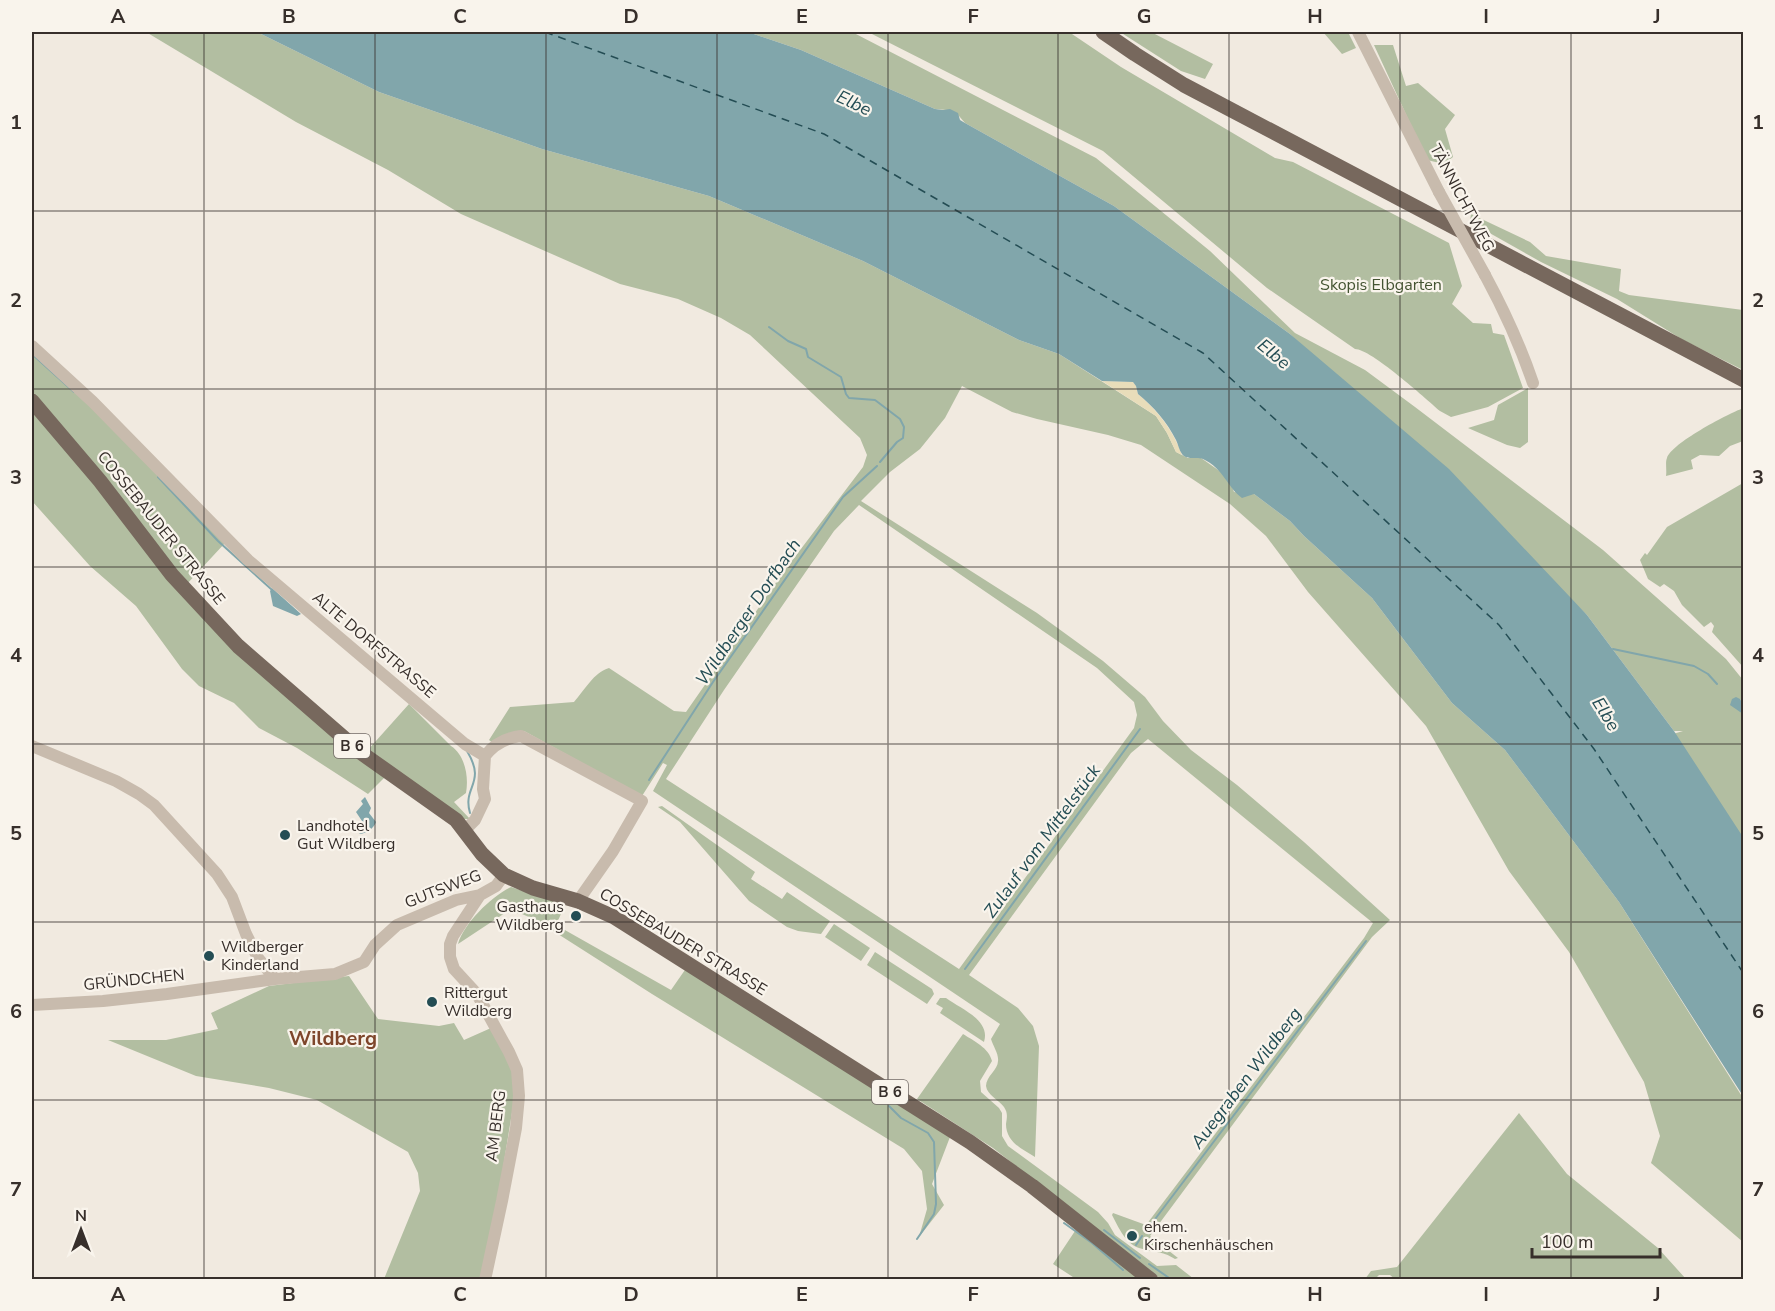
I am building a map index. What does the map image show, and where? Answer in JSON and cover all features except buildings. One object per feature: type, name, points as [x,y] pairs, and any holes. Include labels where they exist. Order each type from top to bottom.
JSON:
[{"type":"main road","points":[[1103,32],[1184,85],[1743,380]]},
{"type":"main road","name":"COSSEBAUDER STRASSE","points":[[32,401],[100,481],[172,575],[237,646],[360,752],[445,811],[465,830],[482,854],[504,875],[532,888],[578,901],[614,917],[970,1142],[1032,1186],[1151,1280]]},
{"type":"street","name":"TÄNNICHTWEG","points":[[1358,32],[1439,192],[1502,307],[1533,383]]},
{"type":"street","name":"ALTE DORFSTRASSE","points":[[32,346],[93,402],[248,560],[465,744],[485,756]]},
{"type":"street","points":[[465,830],[475,820],[485,799],[483,789],[485,756],[491,748],[507,738],[521,736],[642,801],[613,851],[578,901]]},
{"type":"street","points":[[32,746],[116,780],[139,794],[170,821],[217,874],[232,897],[258,958],[275,979]]},
{"type":"street","name":"GUTSWEG","points":[[275,979],[335,974],[364,962],[375,945],[397,925],[456,900],[480,895],[496,886],[504,875]]},
{"type":"street","name":"AM BERG","points":[[480,895],[453,936],[450,944],[450,957],[454,969],[477,994],[509,1052],[517,1070],[519,1096],[516,1128],[484,1280]]},
{"type":"street","name":"GRÜNDCHEN","points":[[32,1005],[103,1001],[275,979]]},
{"type":"green space","points":[[146,32],[257,32],[379,92],[542,149],[709,196],[863,261],[1019,340],[1059,354],[1156,416],[1176,452],[1188,458],[1201,458],[1221,472],[1231,484],[1234,492],[1254,494],[1290,521],[1372,598],[1452,703],[1505,750],[1619,902],[1743,1098],[1743,1242],[1651,1163],[1660,1136],[1644,1082],[1569,952],[1509,871],[1426,726],[1308,592],[1266,536],[1230,504],[1141,445],[1012,412],[962,386],[945,418],[920,449],[890,472],[861,501],[1037,613],[1103,661],[1145,697],[1163,721],[1191,750],[1237,785],[1304,842],[1390,920],[1372,937],[1150,1236],[1178,1258],[1139,1248],[1130,1243],[1120,1230],[1113,1213],[1146,1225],[1364,938],[1373,923],[1148,739],[1131,753],[969,975],[1018,1008],[1033,1026],[1039,1046],[1035,1157],[1020,1148],[1009,1136],[1005,1109],[986,1086],[997,1064],[998,1056],[991,1039],[1000,1024],[653,791],[667,765],[663,763],[642,796],[524,731],[493,743],[489,740],[510,707],[574,702],[599,673],[609,668],[674,711],[686,712],[782,574],[863,467],[867,455],[860,438],[750,335],[721,318],[678,299],[620,284],[461,214],[388,170],[296,122]],"holes":[[[859,505],[1097,668],[1134,702],[1137,715],[1134,728],[959,969],[666,779],[724,690],[834,531]]]},
{"type":"green space","points":[[748,32],[852,32],[1096,158],[1210,251],[1295,333],[1365,370],[1603,550],[1726,659],[1743,680],[1743,704],[1740,699],[1743,714],[1743,839],[1673,734],[1683,731],[1674,731],[1587,615],[1290,334],[1114,206],[965,123],[959,116],[947,110],[935,109],[801,50]]},
{"type":"green space","name":"Skopis Elbgarten","points":[[868,32],[1069,32],[1121,67],[1275,158],[1293,162],[1449,243],[1462,286],[1452,304],[1473,323],[1491,324],[1493,333],[1504,335],[1523,388],[1488,407],[1451,417],[1440,411],[1385,365],[1363,351],[1355,349],[1267,288],[1103,151]]},
{"type":"green space","points":[[1120,32],[1151,32],[1213,64],[1205,79],[1181,71]]},
{"type":"green space","points":[[1323,32],[1348,32],[1356,48],[1342,54]]},
{"type":"green space","points":[[1374,45],[1393,45],[1406,86],[1418,83],[1455,115],[1445,129],[1453,157],[1444,164],[1427,160]]},
{"type":"green space","points":[[1471,214],[1530,242],[1546,256],[1621,269],[1619,291],[1629,295],[1743,310],[1743,370],[1683,340],[1617,299],[1541,262],[1470,222]]},
{"type":"green space","points":[[32,351],[94,407],[225,543],[186,585],[32,394]]},
{"type":"green space","points":[[1528,388],[1528,442],[1520,448],[1507,445],[1468,428],[1494,420],[1498,405]]},
{"type":"green space","points":[[1741,394],[1744,394],[1743,441],[1730,446],[1719,456],[1700,455],[1691,460],[1693,469],[1666,476],[1666,460],[1671,452],[1700,430],[1741,409]]},
{"type":"green space","points":[[32,408],[94,481],[169,579],[385,777],[368,794],[297,748],[259,728],[234,703],[199,686],[182,669],[136,606],[90,566],[32,501]]},
{"type":"green space","points":[[1743,483],[1743,667],[1712,632],[1714,626],[1711,622],[1704,627],[1682,605],[1674,591],[1664,584],[1660,587],[1648,579],[1640,560],[1645,553],[1647,555],[1667,527]]},
{"type":"green space","points":[[409,704],[460,755],[465,767],[467,787],[466,793],[454,802],[470,819],[464,819],[367,751]]},
{"type":"green space","points":[[662,806],[755,872],[751,879],[782,899],[787,892],[830,921],[821,934],[787,927],[749,901],[680,822],[658,807]]},
{"type":"green space","points":[[511,887],[565,905],[556,925],[671,990],[687,967],[950,1137],[932,1184],[944,1205],[919,1237],[927,1209],[922,1171],[904,1149],[536,920],[522,914],[505,913],[458,944],[466,928],[479,911]]},
{"type":"green space","points":[[834,924],[870,948],[861,961],[825,937]]},
{"type":"green space","points":[[875,952],[932,989],[934,994],[927,1004],[867,965]]},
{"type":"green space","points":[[349,976],[378,1019],[439,1026],[454,1023],[464,1040],[491,1028],[513,1069],[514,1100],[498,1199],[481,1279],[384,1279],[420,1191],[418,1173],[408,1152],[317,1100],[269,1088],[196,1076],[108,1040],[166,1040],[218,1029],[211,1013],[269,986]]},
{"type":"green space","points":[[940,998],[946,998],[979,1021],[985,1034],[984,1042],[940,1013],[943,1008],[936,1004]]},
{"type":"green space","points":[[963,1034],[980,1045],[990,1056],[992,1061],[980,1081],[981,1092],[1002,1113],[1002,1136],[1008,1146],[1098,1212],[1115,1235],[1157,1266],[1176,1265],[1194,1279],[1161,1279],[993,1148],[917,1099]]},
{"type":"green space","points":[[1519,1113],[1567,1174],[1658,1248],[1686,1279],[1396,1280],[1390,1275],[1379,1275],[1375,1279],[1365,1279],[1371,1271],[1397,1267]]},
{"type":"green space","points":[[1077,1228],[1141,1279],[1076,1279],[1053,1264]]},
{"type":"sand","points":[[1102,381],[1133,382],[1138,394],[1152,407],[1169,429],[1182,455],[1176,452],[1156,416]]},
{"type":"water","name":"Elbe","points":[[257,32],[748,32],[801,50],[935,109],[950,109],[958,113],[960,120],[965,123],[1114,206],[1290,334],[1449,469],[1587,615],[1674,731],[1743,837],[1743,1096],[1619,902],[1505,750],[1452,703],[1372,598],[1290,521],[1254,494],[1242,498],[1210,463],[1200,458],[1184,456],[1169,427],[1138,394],[1133,382],[1102,381],[1059,354],[1019,340],[863,261],[709,196],[542,149],[379,92]]},
{"type":"water","points":[[272,588],[301,614],[297,616],[273,606],[270,591]]},
{"type":"water","points":[[1736,697],[1743,704],[1743,714],[1730,705],[1732,699]]},
{"type":"water","points":[[365,797],[371,808],[369,813],[376,822],[370,830],[360,834],[357,830],[362,821],[356,812],[363,804],[361,801]]},
{"type":"waterway","name":"Wildberger Dorfbach","points":[[769,327],[788,341],[806,349],[808,357],[841,377],[849,398],[875,400],[900,419],[904,427],[903,438],[880,462]]},
{"type":"waterway","points":[[32,354],[74,392]]},
{"type":"waterway","name":"Wildberger Dorfbach","points":[[649,780],[713,682],[843,497],[877,466]]},
{"type":"waterway","points":[[158,477],[218,541],[271,589]]},
{"type":"waterway","points":[[1613,649],[1694,666],[1708,674],[1717,684]]},
{"type":"waterway","name":"Zulauf vom Mittelstück","points":[[965,969],[1140,729]]},
{"type":"waterway","points":[[467,751],[475,771],[468,804],[470,813]]},
{"type":"waterway","name":"Auegraben Wildberg","points":[[1146,1231],[1366,941]]},
{"type":"waterway","name":"Zulauf vom Mittelstück","points":[[889,1106],[901,1118],[928,1133],[934,1142],[936,1204],[934,1214],[917,1239]]},
{"type":"waterway","points":[[1064,1223],[1092,1243],[1123,1270]]},
{"type":"waterway","points":[[1104,1230],[1140,1258]]},
{"type":"waterway","name":"Auegraben Wildberg","points":[[1136,1245],[1142,1236]]},
{"type":"waterway","name":"Auegraben Wildberg","points":[[1149,1264],[1172,1280]]},
{"type":"ferry route","points":[[545,32],[824,134],[1203,353],[1499,625],[1594,749],[1744,974]]},
{"type":"place","name":"Landhotel Gut Wildberg","points":[[285,835]]},
{"type":"place","name":"Gasthaus Wildberg","points":[[576,916]]},
{"type":"place","name":"Wildberger Kinderland","points":[[209,956]]},
{"type":"place","name":"Rittergut Wildberg","points":[[432,1002]]},
{"type":"place","name":"ehem. Kirschenhäuschen","points":[[1132,1236]]},
{"type":"district","name":"Wildberg","points":[[333,1038]]}]
